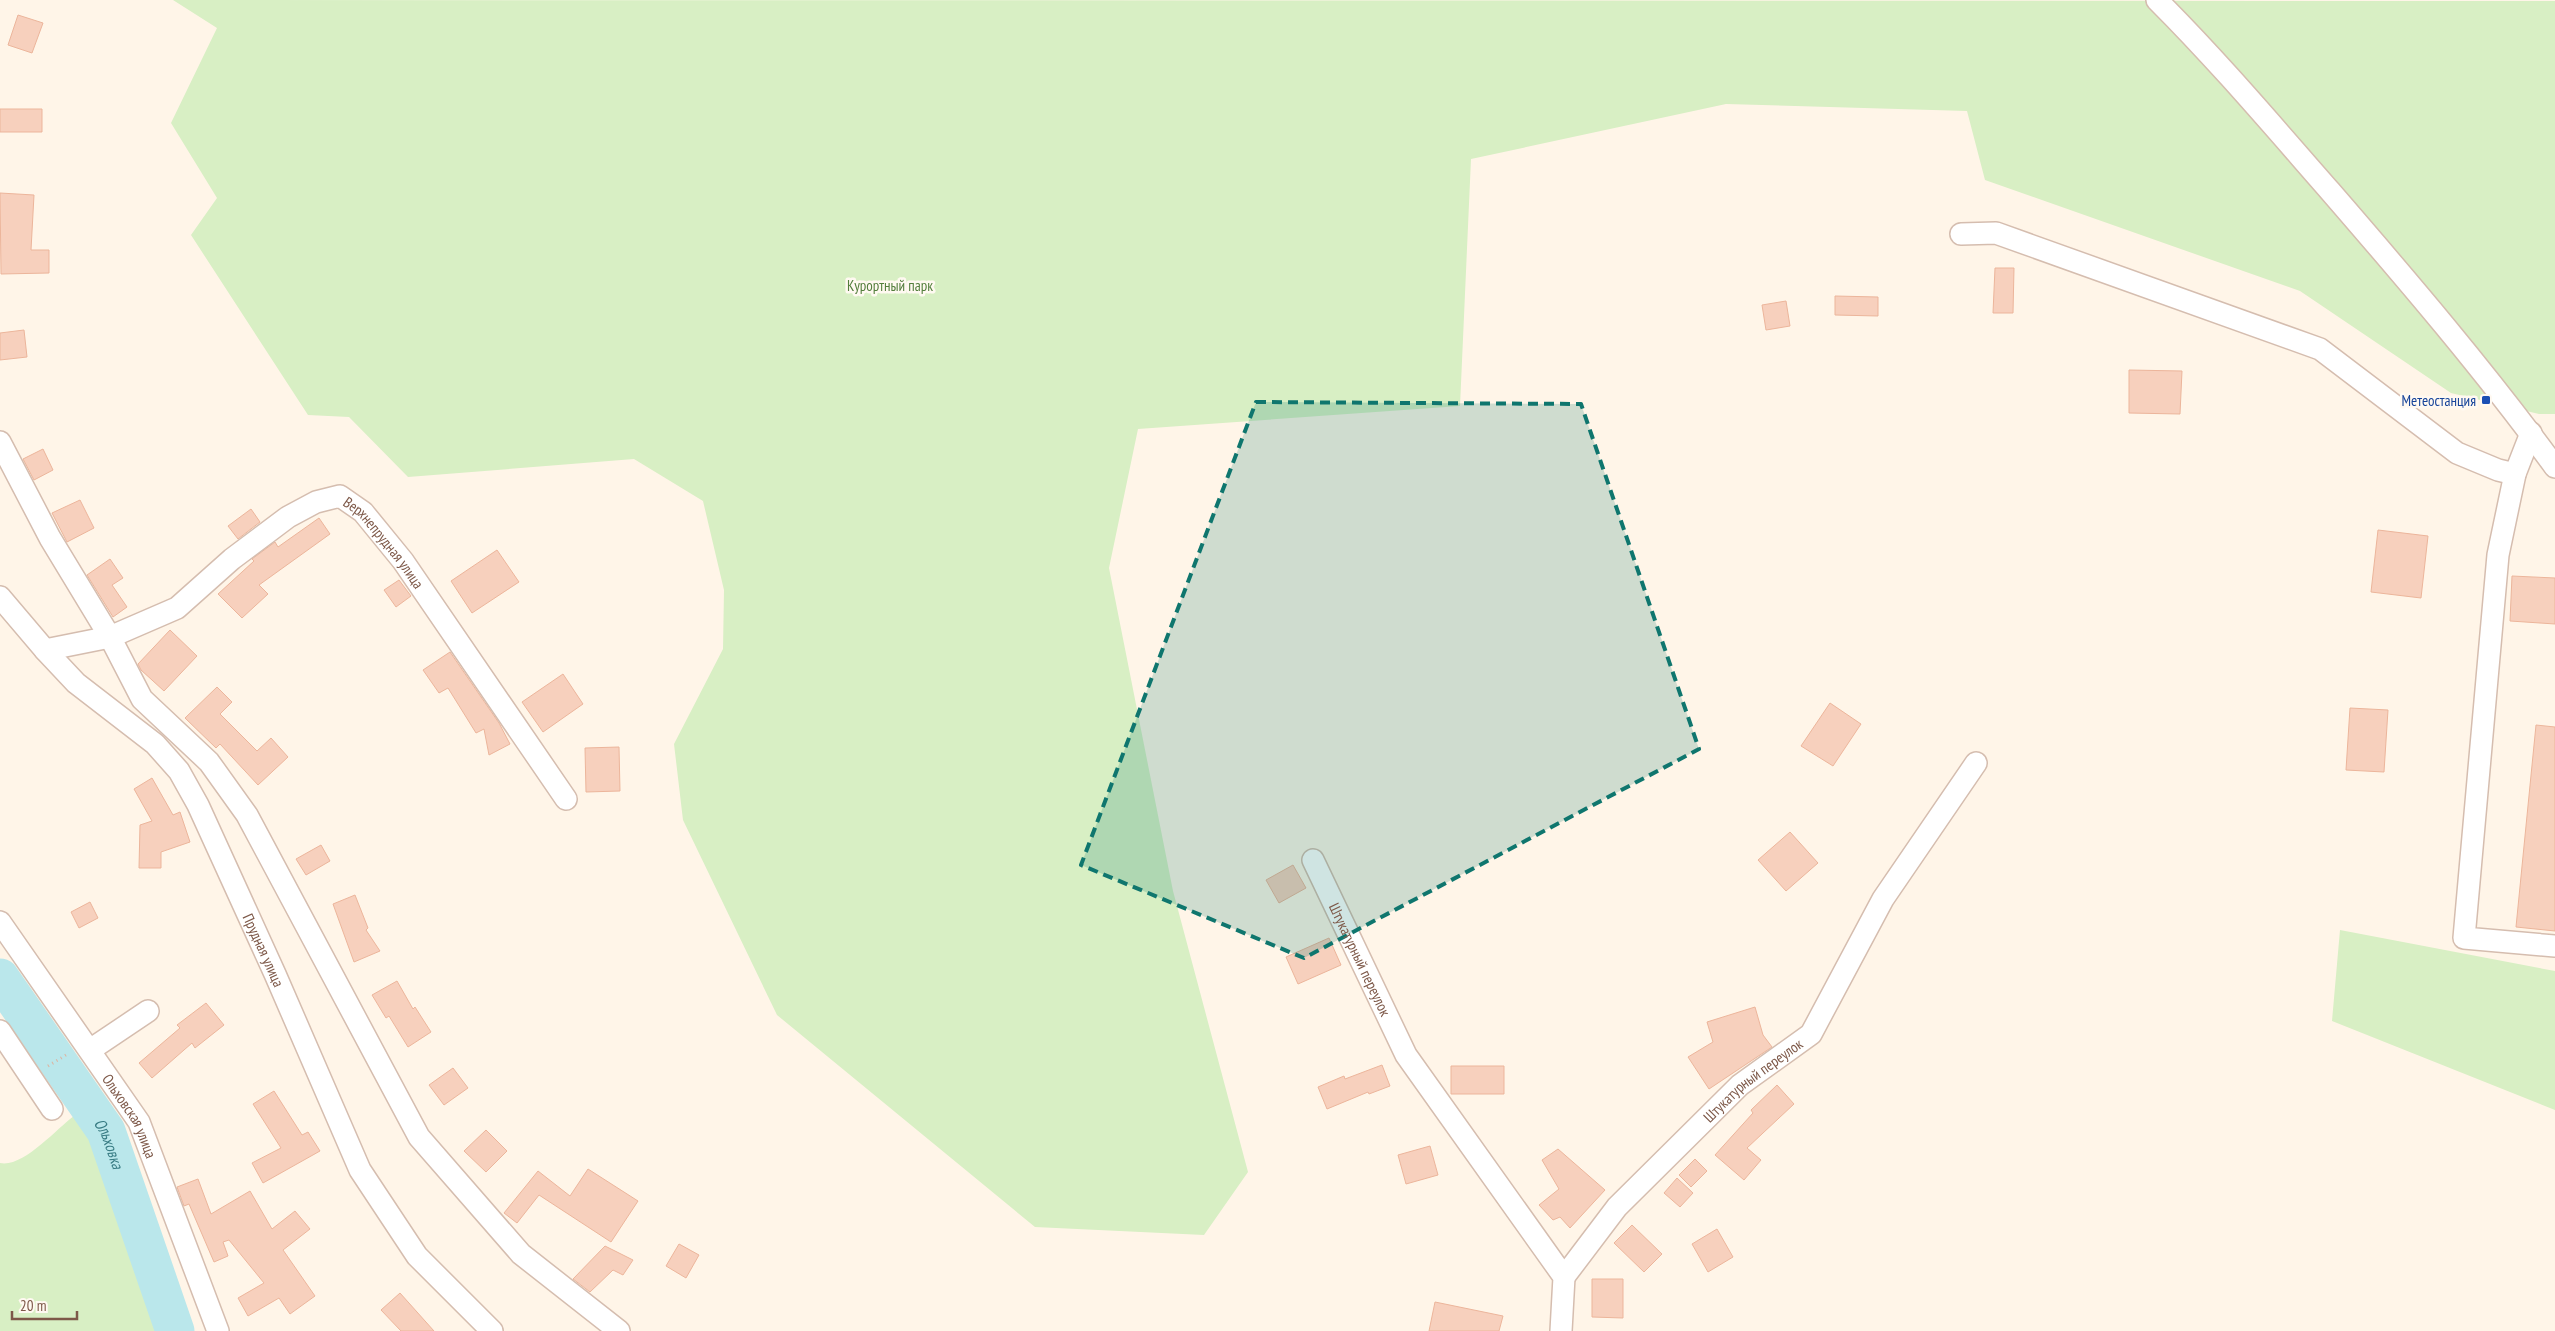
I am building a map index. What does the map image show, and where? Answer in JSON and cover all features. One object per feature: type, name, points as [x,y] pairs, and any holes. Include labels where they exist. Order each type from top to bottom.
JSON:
[{"type":"street","points":[[2157,0],[2204,47],[2406,278],[2555,466]]},
{"type":"street","points":[[1962,234],[1996,233],[2320,349],[2457,453],[2498,470],[2515,474]]},
{"type":"street","points":[[2531,434],[2515,474],[2498,555],[2464,938],[2555,946]]},
{"type":"street","points":[[0,442],[50,538],[110,636],[142,698],[209,762],[247,815],[419,1137],[521,1254],[619,1331]]},
{"type":"street","name":"Верхнепрудная улица","points":[[45,650],[110,636],[177,608],[232,559],[288,517],[316,502],[340,496],[362,512],[403,561],[566,799]]},
{"type":"street","name":"Прудная улица","points":[[0,597],[76,683],[155,744],[180,771],[198,805],[276,974],[360,1170],[416,1256],[492,1331]]},
{"type":"street","name":"Штукатурный переулок","points":[[1313,860],[1406,1055],[1564,1277],[1617,1206],[1740,1086],[1811,1034],[1883,899],[1976,763]]},
{"type":"street","name":"Ольховская улица","points":[[0,922],[139,1122],[218,1331]]},
{"type":"street","points":[[87,1046],[148,1012]]},
{"type":"street","points":[[0,1031],[52,1109]]},
{"type":"street","points":[[1561,1331],[1564,1277]]},
{"type":"path","points":[[31,1078],[87,1046]]},
{"type":"highlighted area","points":[[1256,402],[1581,404],[1699,749],[1304,958],[1081,865]]},
{"type":"green space","name":"Курортный парк","points":[[173,0],[2555,1],[2555,414],[2539,414],[2451,393],[2300,291],[1985,180],[1967,111],[1726,104],[1471,159],[1460,406],[1138,429],[1109,568],[1173,891],[1248,1172],[1204,1235],[1035,1227],[777,1015],[683,820],[674,744],[723,649],[724,590],[703,501],[634,459],[408,477],[349,417],[308,415],[191,235],[217,198],[171,123],[217,28]]},
{"type":"green space","points":[[2340,930],[2555,971],[2555,1110],[2332,1021]]},
{"type":"green space","points":[[102,1102],[142,1186],[194,1331],[0,1331],[0,1163],[19,1160],[39,1146],[74,1116]]},
{"type":"building","points":[[18,15],[43,23],[32,53],[8,45]]},
{"type":"building","points":[[0,109],[42,109],[42,132],[0,132]]},
{"type":"building","points":[[0,193],[34,195],[31,250],[49,250],[49,273],[1,274]]},
{"type":"building","points":[[1995,268],[2014,268],[2013,313],[1993,313]]},
{"type":"building","points":[[1835,296],[1878,297],[1878,316],[1835,315]]},
{"type":"building","points":[[1786,301],[1790,326],[1766,330],[1762,305]]},
{"type":"building","points":[[24,330],[27,357],[0,360],[0,333]]},
{"type":"building","points":[[2129,370],[2182,371],[2180,414],[2129,413]]},
{"type":"building","points":[[43,449],[53,470],[34,480],[23,459]]},
{"type":"building","points":[[80,500],[94,528],[67,542],[52,513]]},
{"type":"building","points":[[251,509],[260,522],[238,539],[228,526]]},
{"type":"building","points":[[319,518],[330,534],[259,585],[268,594],[242,618],[218,594],[254,561],[252,559],[275,542],[278,547]]},
{"type":"building","points":[[2378,530],[2428,536],[2421,598],[2371,592]]},
{"type":"building","points":[[497,550],[519,582],[472,613],[451,581]]},
{"type":"building","points":[[110,559],[123,578],[112,585],[127,607],[113,617],[87,575]]},
{"type":"building","points":[[2512,576],[2555,578],[2555,624],[2510,621]]},
{"type":"building","points":[[399,580],[411,596],[396,607],[384,590]]},
{"type":"building","points":[[170,630],[197,656],[164,691],[141,670],[138,664]]},
{"type":"building","points":[[450,652],[499,723],[510,744],[489,755],[484,729],[476,733],[448,688],[439,693],[423,670]]},
{"type":"building","points":[[563,674],[583,704],[543,732],[522,702]]},
{"type":"building","points":[[217,687],[232,702],[220,714],[257,751],[271,738],[288,757],[258,785],[220,744],[216,748],[185,718]]},
{"type":"building","points":[[1830,703],[1861,724],[1833,766],[1801,746]]},
{"type":"building","points":[[2350,708],[2388,710],[2384,772],[2346,770]]},
{"type":"building","points":[[2536,725],[2555,727],[2555,931],[2516,927]]},
{"type":"building","points":[[619,747],[620,791],[586,792],[585,748]]},
{"type":"building","points":[[152,778],[173,815],[180,812],[190,842],[161,852],[161,868],[139,868],[140,825],[152,821],[134,789]]},
{"type":"building","points":[[1790,832],[1818,863],[1786,891],[1758,860]]},
{"type":"building","points":[[321,845],[330,861],[306,875],[296,859]]},
{"type":"building","points":[[1293,865],[1306,888],[1279,903],[1266,880]]},
{"type":"building","points":[[355,895],[368,928],[366,930],[380,951],[354,962],[333,904]]},
{"type":"building","points":[[90,902],[98,918],[79,928],[71,912]]},
{"type":"building","points":[[1329,938],[1341,965],[1298,984],[1286,957]]},
{"type":"building","points":[[397,981],[413,1009],[415,1007],[431,1032],[408,1047],[389,1016],[386,1018],[372,995]]},
{"type":"building","points":[[206,1003],[224,1025],[195,1048],[192,1043],[152,1078],[139,1063],[180,1028],[177,1025]]},
{"type":"building","points":[[1755,1007],[1763,1035],[1772,1047],[1709,1089],[1688,1057],[1713,1042],[1707,1022]]},
{"type":"building","points":[[1382,1065],[1390,1086],[1369,1094],[1368,1092],[1327,1109],[1318,1087],[1344,1076],[1345,1079]]},
{"type":"building","points":[[1451,1066],[1504,1066],[1504,1094],[1451,1094]]},
{"type":"building","points":[[453,1068],[468,1088],[444,1105],[429,1085]]},
{"type":"building","points":[[1777,1085],[1794,1104],[1747,1148],[1761,1160],[1744,1180],[1715,1155],[1753,1113],[1751,1110]]},
{"type":"building","points":[[274,1091],[302,1135],[308,1132],[320,1151],[263,1183],[252,1163],[281,1148],[253,1104]]},
{"type":"building","points":[[486,1130],[507,1151],[486,1172],[464,1151]]},
{"type":"building","points":[[1430,1146],[1438,1175],[1406,1184],[1398,1155]]},
{"type":"building","points":[[1558,1149],[1605,1190],[1570,1228],[1560,1217],[1553,1220],[1539,1205],[1559,1189],[1542,1160]]},
{"type":"building","points":[[1695,1159],[1707,1171],[1691,1187],[1679,1175]]},
{"type":"building","points":[[588,1169],[638,1201],[611,1242],[539,1195],[517,1223],[504,1213],[538,1171],[570,1196]]},
{"type":"building","points":[[1677,1178],[1693,1193],[1680,1207],[1664,1193]]},
{"type":"building","points":[[198,1179],[211,1214],[250,1191],[272,1229],[295,1211],[310,1229],[283,1250],[315,1296],[290,1314],[279,1298],[248,1316],[238,1298],[264,1283],[229,1240],[223,1242],[228,1256],[214,1262],[189,1204],[184,1206],[177,1187]]},
{"type":"building","points":[[1632,1225],[1662,1254],[1644,1272],[1614,1243]]},
{"type":"building","points":[[1717,1229],[1733,1257],[1708,1272],[1692,1244]]},
{"type":"building","points":[[679,1244],[699,1255],[686,1278],[666,1266]]},
{"type":"building","points":[[605,1246],[633,1260],[623,1275],[613,1270],[590,1292],[573,1279]]},
{"type":"building","points":[[1592,1279],[1623,1279],[1623,1318],[1592,1317]]},
{"type":"building","points":[[400,1293],[434,1331],[401,1331],[381,1310]]},
{"type":"building","points":[[1435,1302],[1503,1316],[1499,1331],[1429,1331]]},
{"type":"waterway","name":"Ольховка","points":[[0,978],[106,1131],[175,1331]]},
{"type":"place","name":"Метеостанция","points":[[2486,400]]}]
